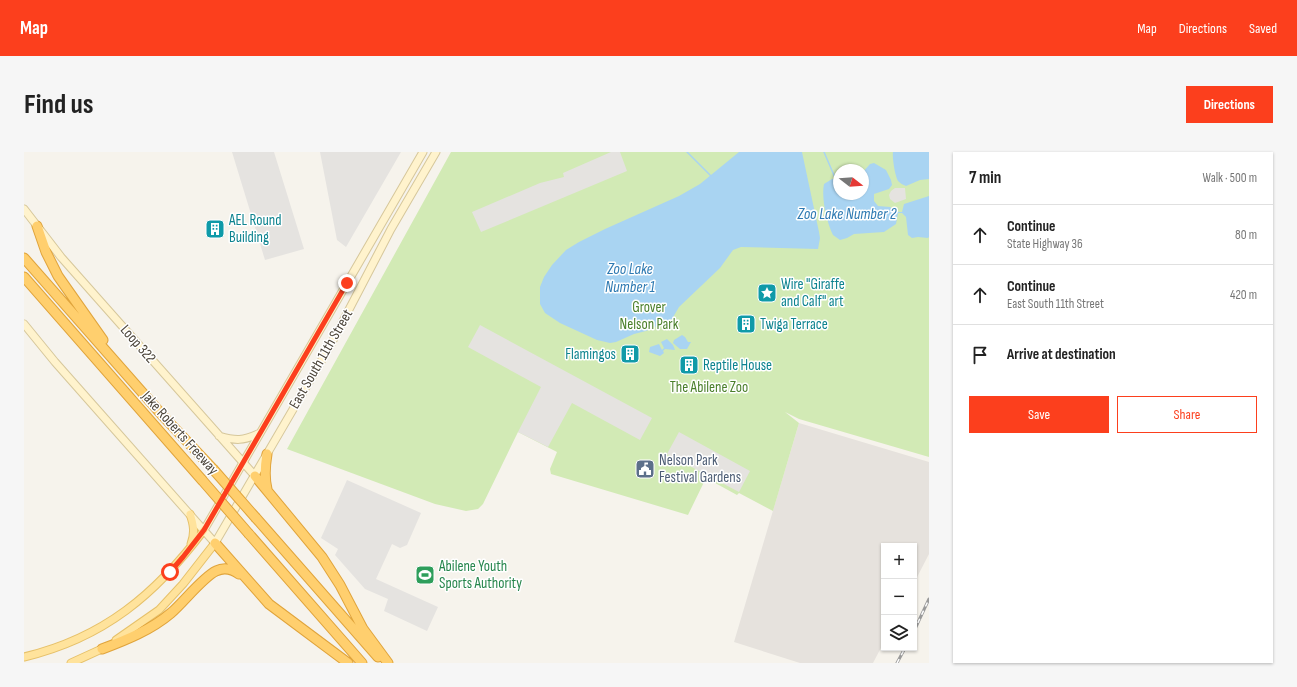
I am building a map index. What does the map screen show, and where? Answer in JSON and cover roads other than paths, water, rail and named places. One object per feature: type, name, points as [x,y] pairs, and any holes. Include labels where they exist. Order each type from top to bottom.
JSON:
[{"type":"highway","points":[[37,226],[46,252],[58,276],[128,376]]},
{"type":"highway","name":"Jake Roberts Freeway","points":[[24,258],[162,416],[213,469],[382,663]]},
{"type":"highway","name":"Jake Roberts Freeway","points":[[24,276],[362,663]]},
{"type":"highway","points":[[267,454],[265,479],[268,491]]},
{"type":"highway","points":[[255,476],[322,557],[340,585],[363,629],[388,663]]},
{"type":"highway","points":[[215,542],[269,604],[348,663]]},
{"type":"highway","points":[[102,649],[129,639],[170,615],[207,577],[215,571],[224,569],[233,570],[244,577]]},
{"type":"main road","name":"East South 11th Street","points":[[204,530],[423,152]]},
{"type":"main road","name":"East South 11th Street","points":[[215,542],[330,346],[391,229],[436,152]]},
{"type":"main road","name":"Loop 322","points":[[24,209],[61,257],[255,476]]},
{"type":"main road","points":[[24,324],[55,362],[215,542],[183,584],[159,610],[102,649],[72,663]]},
{"type":"main road","points":[[218,436],[236,440],[244,440],[261,433]]},
{"type":"main road","points":[[187,552],[193,538],[194,530],[190,514]]},
{"type":"main road","points":[[24,657],[56,648],[76,640],[96,630],[131,607],[165,577],[204,530]]},
{"type":"water","name":"Zoo Lake Number 1","points":[[739,152],[802,152],[820,238],[818,249],[741,247],[733,250],[720,268],[679,307],[672,319],[646,331],[634,334],[616,342],[610,343],[597,340],[560,323],[545,313],[540,304],[540,287],[544,277],[552,265],[566,250],[605,229],[679,196],[700,184]]},
{"type":"water","name":"Zoo Lake Number 2","points":[[893,152],[929,152],[929,179],[920,180],[906,186],[898,181],[893,162]]},
{"type":"water","name":"Zoo Lake Number 2","points":[[874,163],[886,170],[892,185],[889,189],[874,194],[874,201],[878,206],[890,207],[898,212],[902,212],[904,204],[929,196],[928,238],[912,238],[908,235],[906,217],[902,213],[898,213],[896,224],[884,232],[854,234],[840,240],[833,235],[825,210],[823,196],[824,184],[833,179],[833,200],[869,200],[870,164]]},
{"type":"water","points":[[682,335],[688,342],[691,342],[687,349],[680,349],[673,343],[674,340]]},
{"type":"water","points":[[667,339],[673,345],[675,350],[665,349],[663,351],[664,353],[660,356],[649,352],[650,347],[659,344],[662,350],[664,348],[661,342]]},
{"type":"waterway","points":[[687,152],[711,176]]},
{"type":"waterway","points":[[824,152],[833,173]]},
{"type":"railway","points":[[917,625],[929,599]]},
{"type":"railway","points":[[897,663],[903,651]]},
{"type":"place","name":"AEL Round Building","points":[[215,229]]},
{"type":"place","name":"Wire \"Giraffe and Calf\" art","points":[[767,293]]},
{"type":"place","name":"Twiga Terrace","points":[[746,324]]},
{"type":"place","name":"Flamingos","points":[[630,354]]},
{"type":"place","name":"Reptile House","points":[[689,365]]},
{"type":"place","name":"Nelson Park Festival Gardens","points":[[645,469]]},
{"type":"place","name":"Abilene Youth Sports Authority","points":[[425,575]]},
{"type":"park label","name":"Grover Nelson Park","points":[[649,316]]},
{"type":"park label","name":"The Abilene Zoo","points":[[709,387]]}]
